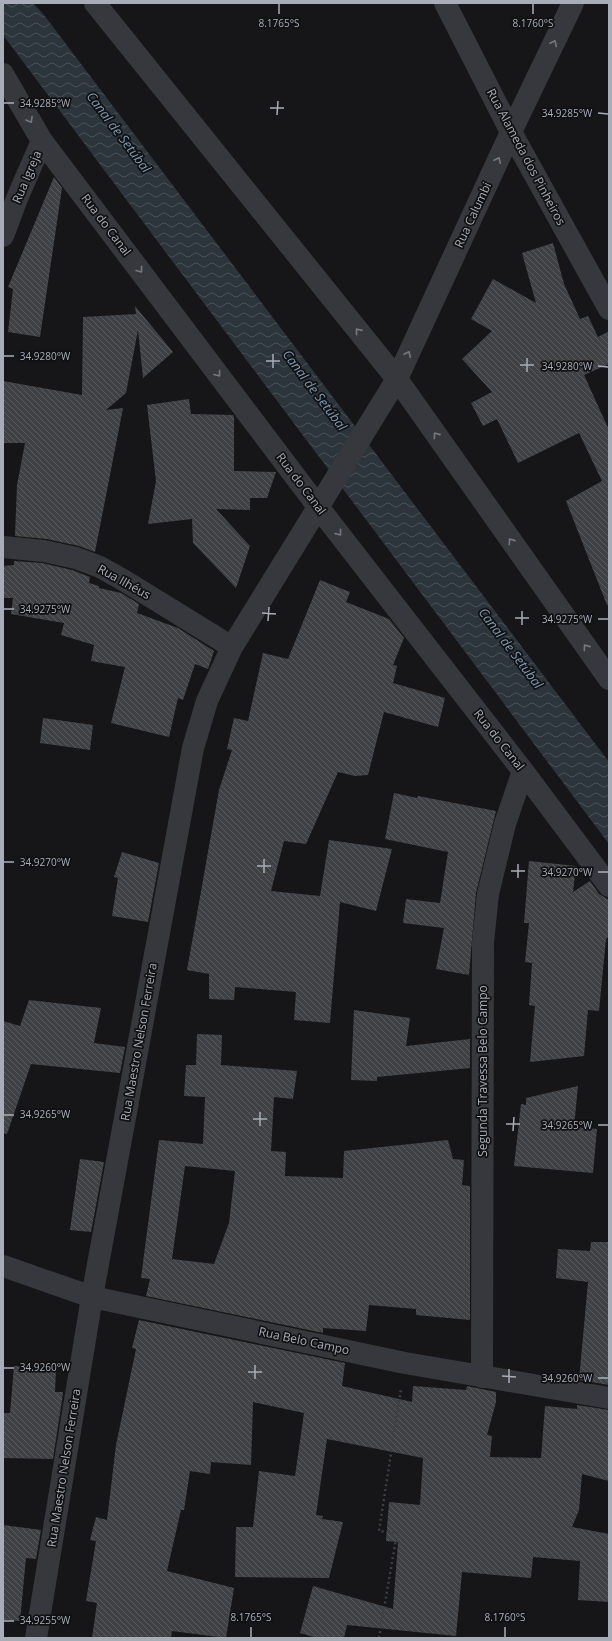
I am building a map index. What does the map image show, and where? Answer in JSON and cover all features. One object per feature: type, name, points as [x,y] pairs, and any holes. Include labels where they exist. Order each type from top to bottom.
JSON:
[{"type":"street","points":[[95,3],[396,379],[609,679]]},
{"type":"street","name":"Rua Alameda dos Pinheiros","points":[[445,3],[511,132],[609,308]]},
{"type":"street","name":"Rua Calumbi","points":[[335,480],[396,379],[573,3]]},
{"type":"street","name":"Rua do Canal","points":[[3,74],[42,141],[319,508],[523,771],[609,886]]},
{"type":"street","name":"Rua Igreja","points":[[3,236],[18,196],[42,141]]},
{"type":"street","name":"Rua Maestro Nelson Ferreira","points":[[36,1638],[92,1297],[193,748],[207,702],[232,647],[335,480]]},
{"type":"street","name":"Rua Ilhéus","points":[[3,547],[44,551],[100,567],[232,647]]},
{"type":"street","name":"Segunda Travessa Belo Campo","points":[[482,1376],[483,942],[488,894],[505,824],[523,771]]},
{"type":"street","name":"Rua Belo Campo","points":[[3,1266],[92,1297],[405,1362],[609,1398]]},
{"type":"path","points":[[379,1638],[397,1533],[380,1530],[405,1362]]},
{"type":"water","name":"Canal de Setúbal","points":[[3,3],[33,3],[44,15],[609,762],[609,844],[3,35]]},
{"type":"building","points":[[54,177],[62,188],[40,337],[8,332],[13,289],[8,287]]},
{"type":"building","points":[[553,243],[564,284],[580,319],[588,316],[598,337],[609,331],[609,364],[584,375],[609,430],[609,605],[607,605],[566,501],[602,481],[579,433],[518,463],[497,419],[483,426],[471,403],[492,392],[462,359],[492,331],[471,319],[493,279],[536,303],[522,253]]},
{"type":"building","points":[[135,306],[173,352],[143,378],[138,330],[126,393],[106,410],[123,408],[95,552],[79,546],[47,539],[15,536],[17,485],[25,443],[3,443],[3,381],[82,395],[83,317],[136,314]]},
{"type":"building","points":[[189,399],[191,414],[233,415],[234,471],[276,472],[267,498],[250,498],[250,510],[216,509],[250,546],[236,588],[193,543],[192,519],[148,524],[156,481],[147,405]]},
{"type":"building","points":[[14,561],[42,563],[72,570],[90,577],[89,583],[99,586],[99,588],[121,593],[139,604],[137,613],[178,628],[214,651],[208,669],[195,664],[183,700],[178,698],[169,737],[111,723],[125,667],[91,661],[94,645],[61,635],[64,623],[11,614],[13,598],[3,598],[3,566],[14,565]]},
{"type":"building","points":[[320,580],[350,592],[346,602],[389,619],[404,638],[393,665],[397,666],[393,683],[445,698],[438,727],[384,712],[368,775],[355,776],[338,772],[306,844],[284,841],[271,891],[320,896],[329,840],[392,849],[376,911],[340,902],[330,1023],[294,1020],[296,992],[235,987],[234,1000],[209,999],[209,974],[187,970],[219,790],[232,750],[227,749],[234,718],[248,721],[263,653],[288,659]]},
{"type":"building","points":[[43,718],[93,725],[90,750],[40,743]]},
{"type":"building","points":[[394,793],[417,798],[418,796],[496,811],[476,893],[469,975],[436,969],[444,928],[403,923],[406,899],[440,903],[448,852],[385,839]]},
{"type":"building","points":[[122,852],[159,863],[148,922],[112,916],[118,878],[114,877]]},
{"type":"building","points":[[529,861],[576,866],[573,892],[590,881],[599,894],[609,900],[609,936],[606,939],[599,1011],[588,1010],[584,1056],[530,1062],[535,1006],[529,1005],[532,963],[525,962],[529,923],[524,923]]},
{"type":"building","points":[[29,1000],[101,1008],[94,1043],[125,1047],[120,1073],[31,1064],[7,1134],[3,1133],[3,1021],[20,1026]]},
{"type":"building","points":[[354,1010],[410,1018],[406,1046],[470,1039],[470,1068],[377,1077],[377,1081],[351,1080]]},
{"type":"building","points":[[197,1034],[222,1035],[221,1065],[297,1071],[293,1099],[274,1097],[271,1151],[286,1152],[285,1176],[343,1178],[344,1151],[448,1140],[453,1159],[464,1160],[462,1185],[470,1186],[470,1320],[416,1315],[416,1309],[369,1305],[366,1331],[323,1328],[323,1333],[146,1296],[150,1279],[141,1278],[159,1140],[203,1144],[205,1097],[184,1096],[186,1065],[196,1065]],"holes":[[[185,1166],[235,1171],[229,1223],[214,1264],[172,1259]]]},
{"type":"building","points":[[578,1086],[574,1127],[597,1129],[593,1173],[514,1166],[521,1104],[526,1105],[526,1098]]},
{"type":"building","points":[[80,1159],[104,1162],[91,1232],[70,1230]]},
{"type":"building","points":[[591,1242],[609,1242],[609,1385],[579,1380],[588,1282],[556,1278],[558,1249],[590,1251]]},
{"type":"building","points":[[139,1320],[345,1363],[342,1386],[412,1402],[413,1386],[466,1390],[467,1386],[496,1392],[496,1402],[487,1435],[492,1436],[490,1457],[541,1458],[545,1406],[577,1409],[577,1405],[609,1410],[609,1481],[582,1474],[579,1510],[572,1527],[609,1534],[609,1602],[578,1600],[580,1561],[533,1557],[531,1578],[462,1572],[456,1636],[347,1625],[344,1638],[317,1638],[300,1633],[313,1586],[393,1609],[398,1542],[386,1541],[389,1502],[420,1505],[423,1458],[327,1439],[316,1515],[323,1516],[322,1519],[343,1522],[329,1578],[235,1577],[236,1527],[253,1527],[259,1471],[295,1476],[304,1413],[253,1402],[251,1465],[211,1462],[210,1474],[190,1471],[184,1510],[181,1510],[167,1571],[234,1588],[226,1638],[172,1631],[171,1638],[92,1638],[97,1603],[86,1601],[96,1541],[90,1540],[96,1517],[107,1520],[116,1445],[136,1349],[132,1348]]},
{"type":"building","points":[[14,1366],[56,1369],[55,1392],[63,1392],[53,1459],[3,1458],[3,1413],[10,1413]]},
{"type":"building","points":[[3,1525],[41,1530],[36,1559],[26,1558],[20,1621],[3,1620]]}]
